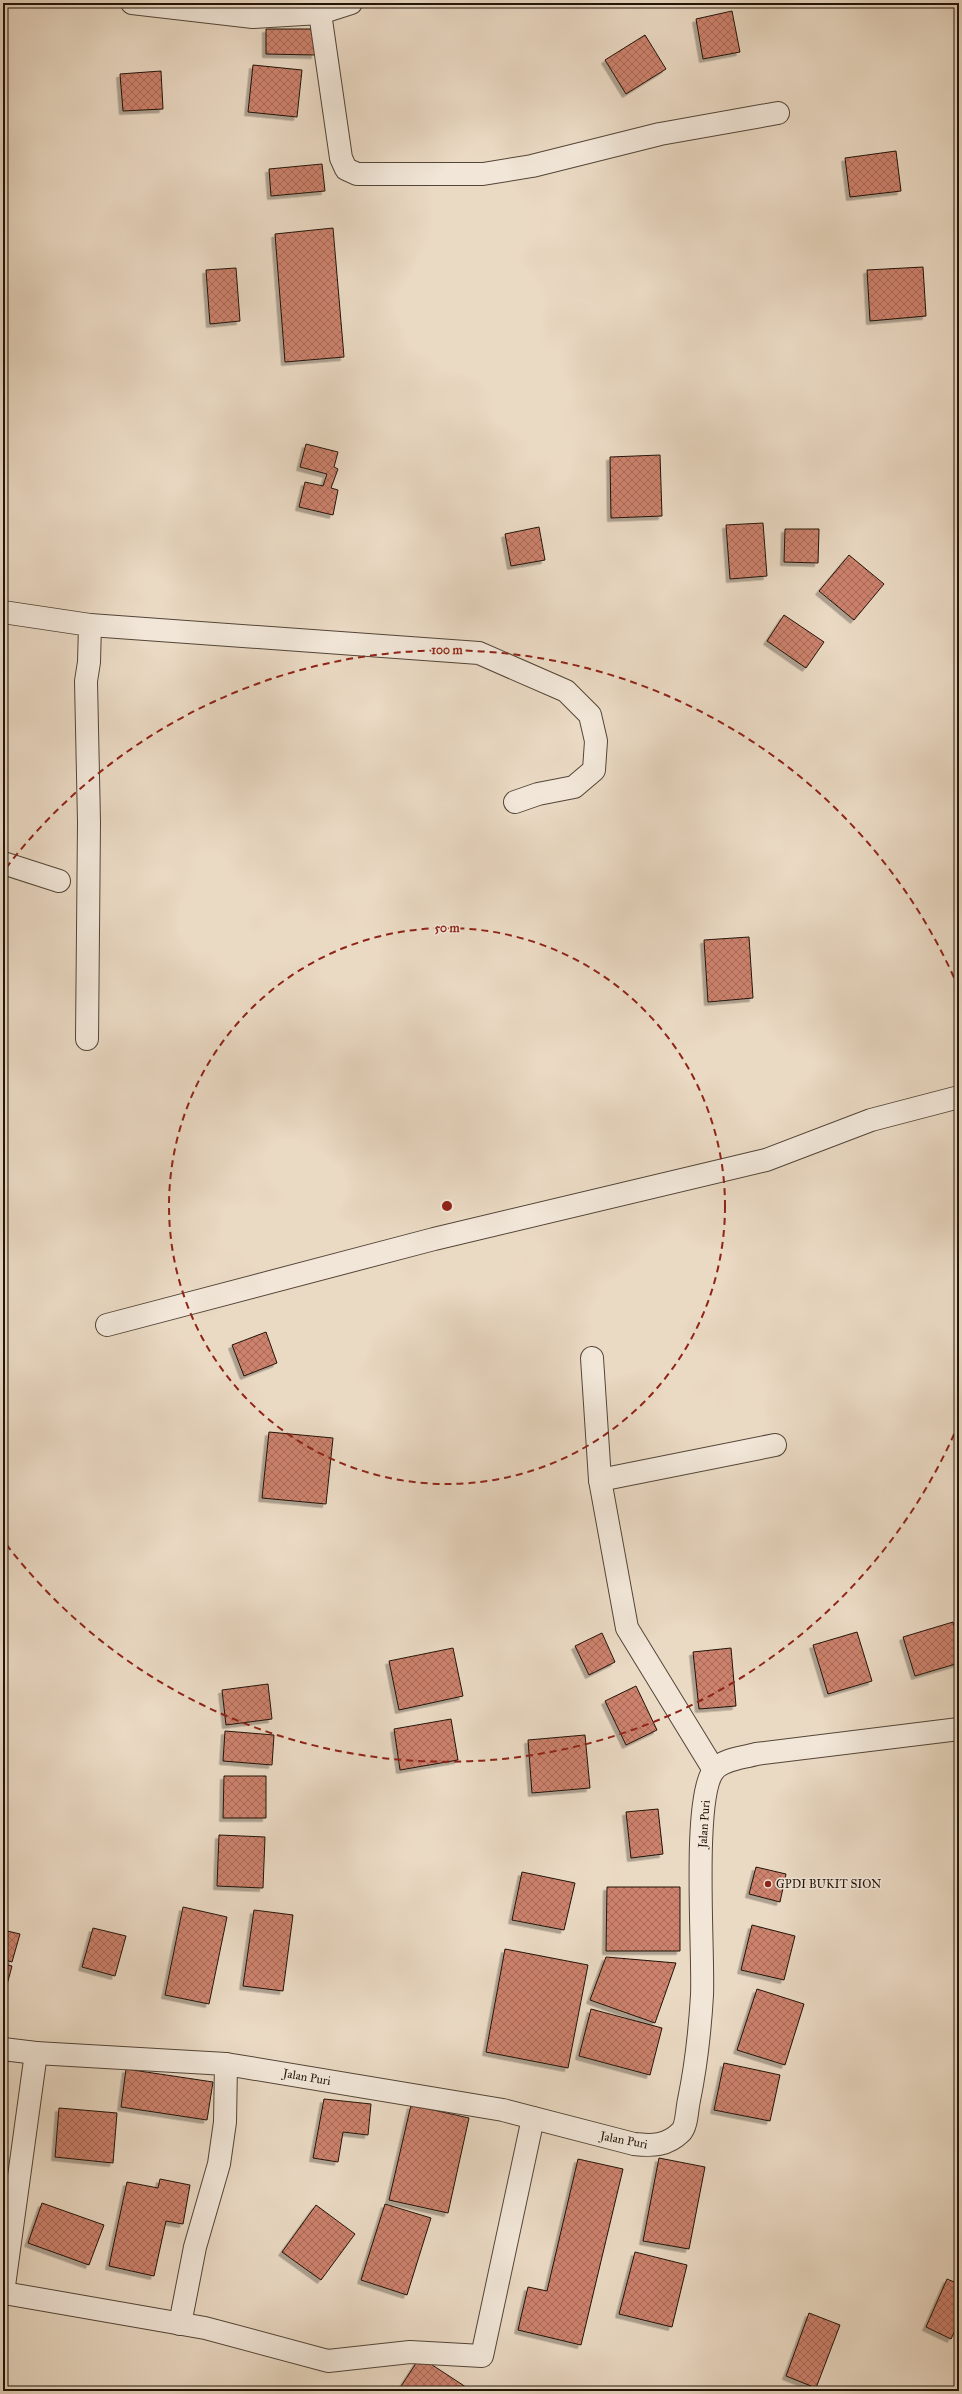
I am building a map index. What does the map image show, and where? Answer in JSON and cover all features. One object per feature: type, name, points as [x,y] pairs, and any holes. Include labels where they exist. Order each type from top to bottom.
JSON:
[{"type":"street","points":[[132,3],[320,13],[351,3]]},
{"type":"street","points":[[320,13],[341,158],[346,169],[357,174],[483,174],[532,166],[660,134],[778,113]]},
{"type":"street","points":[[3,612],[90,625],[479,653],[566,691],[590,715],[596,742],[594,770],[574,787],[538,794],[515,802]]},
{"type":"street","points":[[87,1039],[89,822],[86,681],[89,662],[90,625]]},
{"type":"street","points":[[3,863],[59,881]]},
{"type":"street","points":[[107,1325],[434,1239],[766,1160],[871,1120],[959,1097]]},
{"type":"street","points":[[592,1358],[600,1480],[627,1628],[714,1770],[728,1761],[756,1754],[959,1729]]},
{"type":"street","points":[[600,1480],[775,1445]]},
{"type":"street","name":"Jalan Puri","points":[[3,2049],[36,2053],[226,2064],[503,2110],[634,2144],[656,2146],[670,2141],[682,2130],[692,2085],[702,1995],[702,1826],[708,1782],[714,1770]]},
{"type":"street","points":[[36,2053],[4,2293],[205,2328],[328,2361],[410,2352],[482,2356],[533,2118]]},
{"type":"street","points":[[180,2324],[197,2240],[219,2164],[225,2122],[226,2064]]},
{"type":"building","points":[[732,11],[740,52],[703,59],[696,19]]},
{"type":"building","points":[[266,29],[315,29],[315,55],[266,54]]},
{"type":"building","points":[[645,35],[666,69],[626,94],[605,60]]},
{"type":"building","points":[[253,65],[302,70],[297,117],[248,112]]},
{"type":"building","points":[[161,71],[163,109],[123,111],[120,74]]},
{"type":"building","points":[[896,151],[901,191],[850,197],[845,158]]},
{"type":"building","points":[[322,164],[325,191],[271,196],[269,169]]},
{"type":"building","points":[[333,228],[344,357],[285,362],[275,234]]},
{"type":"building","points":[[923,267],[926,316],[870,321],[867,270]]},
{"type":"building","points":[[236,268],[240,321],[210,324],[206,270]]},
{"type":"building","points":[[306,444],[338,452],[334,467],[338,469],[331,488],[338,490],[333,515],[299,507],[305,482],[323,486],[327,474],[300,467]]},
{"type":"building","points":[[660,455],[662,516],[611,518],[610,457]]},
{"type":"building","points":[[763,523],[767,576],[730,579],[726,525]]},
{"type":"building","points":[[539,527],[545,560],[511,566],[505,534]]},
{"type":"building","points":[[785,529],[819,529],[818,563],[784,562]]},
{"type":"building","points":[[849,555],[884,584],[854,620],[819,591]]},
{"type":"building","points":[[784,615],[824,642],[806,668],[767,641]]},
{"type":"building","points":[[749,937],[753,998],[708,1002],[704,940]]},
{"type":"building","points":[[266,1332],[277,1363],[244,1376],[232,1345]]},
{"type":"building","points":[[269,1432],[333,1438],[326,1504],[262,1498]]},
{"type":"building","points":[[953,1622],[959,1642],[959,1663],[915,1676],[903,1637]]},
{"type":"building","points":[[857,1632],[872,1681],[828,1694],[813,1645]]},
{"type":"building","points":[[602,1633],[615,1662],[589,1675],[575,1646]]},
{"type":"building","points":[[453,1648],[463,1696],[399,1710],[389,1661]]},
{"type":"building","points":[[731,1648],[736,1706],[699,1709],[693,1652]]},
{"type":"building","points":[[268,1684],[272,1719],[226,1725],[222,1690]]},
{"type":"building","points":[[636,1686],[657,1730],[626,1745],[605,1701]]},
{"type":"building","points":[[451,1719],[458,1760],[400,1770],[394,1729]]},
{"type":"building","points":[[225,1731],[274,1735],[272,1765],[223,1761]]},
{"type":"building","points":[[585,1735],[590,1788],[532,1793],[528,1740]]},
{"type":"building","points":[[224,1776],[266,1776],[266,1818],[223,1818]]},
{"type":"building","points":[[658,1809],[663,1854],[631,1858],[626,1812]]},
{"type":"building","points":[[219,1835],[265,1837],[263,1888],[217,1886]]},
{"type":"building","name":"GPDI BUKIT SION","points":[[756,1867],[786,1874],[780,1902],[749,1894]]},
{"type":"building","points":[[522,1872],[575,1883],[564,1930],[512,1920]]},
{"type":"building","points":[[607,1887],[680,1887],[680,1951],[606,1951]]},
{"type":"building","points":[[183,1907],[227,1917],[209,2004],[165,1995]]},
{"type":"building","points":[[254,1910],[293,1915],[283,1991],[243,1986]]},
{"type":"building","points":[[752,1925],[795,1936],[784,1980],[741,1970]]},
{"type":"building","points":[[93,1928],[126,1936],[115,1976],[82,1967]]},
{"type":"building","points":[[3,1930],[20,1934],[12,1962],[3,1959]]},
{"type":"building","points":[[505,1949],[588,1965],[568,2068],[486,2052]]},
{"type":"building","points":[[606,1957],[676,1963],[655,2023],[590,2000]]},
{"type":"building","points":[[3,1964],[12,1966],[3,2000]]},
{"type":"building","points":[[757,1989],[804,2004],[785,2065],[737,2050]]},
{"type":"building","points":[[591,2009],[662,2028],[650,2075],[579,2056]]},
{"type":"building","points":[[724,2063],[780,2075],[770,2121],[714,2110]]},
{"type":"building","points":[[126,2069],[213,2082],[207,2120],[121,2107]]},
{"type":"building","points":[[324,2099],[371,2104],[368,2135],[343,2132],[338,2162],[313,2158]]},
{"type":"building","points":[[411,2105],[469,2118],[448,2213],[389,2200]]},
{"type":"building","points":[[59,2108],[117,2113],[113,2163],[55,2157]]},
{"type":"building","points":[[659,2158],[705,2167],[689,2249],[643,2241]]},
{"type":"building","points":[[578,2159],[623,2169],[581,2345],[518,2330],[528,2287],[547,2291]]},
{"type":"building","points":[[160,2179],[190,2185],[183,2224],[166,2221],[154,2276],[109,2266],[127,2182],[158,2188]]},
{"type":"building","points":[[42,2203],[104,2225],[89,2265],[28,2243]]},
{"type":"building","points":[[385,2204],[431,2218],[407,2295],[361,2280]]},
{"type":"building","points":[[316,2205],[355,2234],[321,2280],[282,2252]]},
{"type":"building","points":[[635,2252],[687,2265],[672,2327],[619,2314]]},
{"type":"building","points":[[947,2279],[959,2284],[959,2322],[951,2339],[926,2327]]},
{"type":"building","points":[[809,2313],[840,2325],[816,2388],[786,2376]]},
{"type":"building","points":[[420,2357],[472,2391],[398,2391]]},
{"type":"place","name":"GPDI BUKIT SION","points":[[768,1884]]}]
